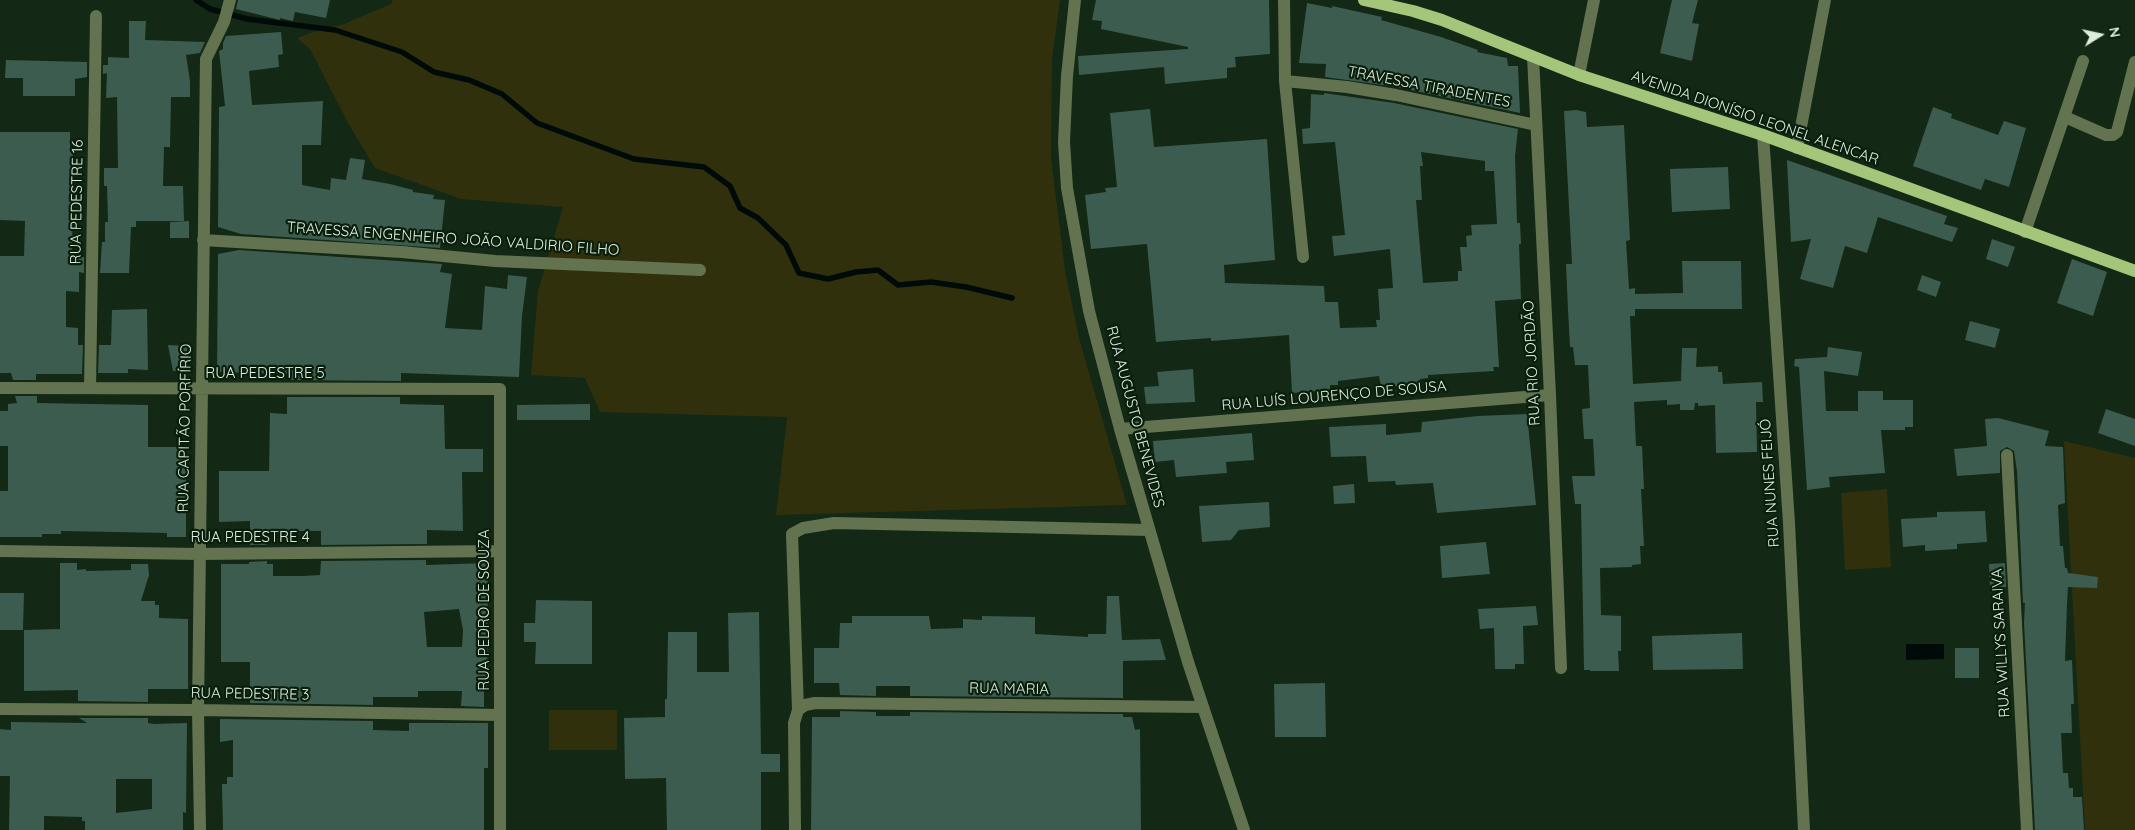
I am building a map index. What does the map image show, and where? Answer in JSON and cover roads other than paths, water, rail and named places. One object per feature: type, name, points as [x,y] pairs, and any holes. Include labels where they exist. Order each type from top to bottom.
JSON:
[{"type":"main road","name":"AVENIDA DIONÍSIO LEONEL ALENCAR","points":[[1364,0],[1413,11],[1442,20],[1579,75],[1764,135],[2025,232],[2135,270]]},
{"type":"street","name":"RUA AUGUSTO BENEVIDES","points":[[1075,0],[1067,76],[1064,142],[1067,188],[1089,311],[1149,530],[1202,707],[1244,830]]},
{"type":"street","points":[[1284,0],[1285,82],[1302,257]]},
{"type":"street","points":[[1579,75],[1594,0]]},
{"type":"street","points":[[1797,148],[1825,0]]},
{"type":"street","name":"RUA CAPITÃO PORFÍRIO","points":[[200,830],[198,710],[206,59],[220,30],[229,4]]},
{"type":"street","name":"RUA PEDESTRE 16","points":[[90,388],[96,16]]},
{"type":"street","name":"RUA RIO JORDÃO","points":[[1533,58],[1550,395],[1561,668]]},
{"type":"street","points":[[2025,232],[2084,61]]},
{"type":"street","points":[[2065,117],[2106,135],[2113,135],[2117,132],[2135,62]]},
{"type":"street","name":"TRAVESSA TIRADENTES","points":[[1285,82],[1347,87],[1396,95],[1536,125]]},
{"type":"street","name":"RUA NUNES FEIJÓ","points":[[1764,135],[1789,523],[1804,830]]},
{"type":"street","name":"TRAVESSA ENGENHEIRO JOÃO VALDIRIO FILHO","points":[[204,240],[402,252],[495,261],[700,270]]},
{"type":"street","name":"RUA PEDESTRE 5","points":[[0,388],[500,389]]},
{"type":"street","name":"RUA PEDRO DE SOUZA","points":[[500,389],[500,830]]},
{"type":"street","name":"RUA LUÍS LOURENÇO DE SOUSA","points":[[1120,429],[1550,395]]},
{"type":"street","name":"RUA WILLYS SARAIVA","points":[[2007,455],[2027,830]]},
{"type":"street","points":[[795,830],[794,723],[798,710],[792,534],[803,528],[834,523],[1149,530]]},
{"type":"street","name":"RUA PEDESTRE 4","points":[[0,551],[200,554],[500,551]]},
{"type":"street","name":"RUA MARIA","points":[[798,710],[805,705],[815,702],[1202,707]]},
{"type":"street","name":"RUA PEDESTRE 3","points":[[0,709],[500,715]]},
{"type":"waterway","points":[[196,0],[210,9],[247,19],[335,30],[402,52],[434,72],[469,80],[502,94],[537,123],[634,159],[704,167],[730,186],[740,208],[758,218],[786,245],[799,273],[828,279],[856,272],[878,270],[898,285],[931,282],[966,287],[1012,298]]}]
